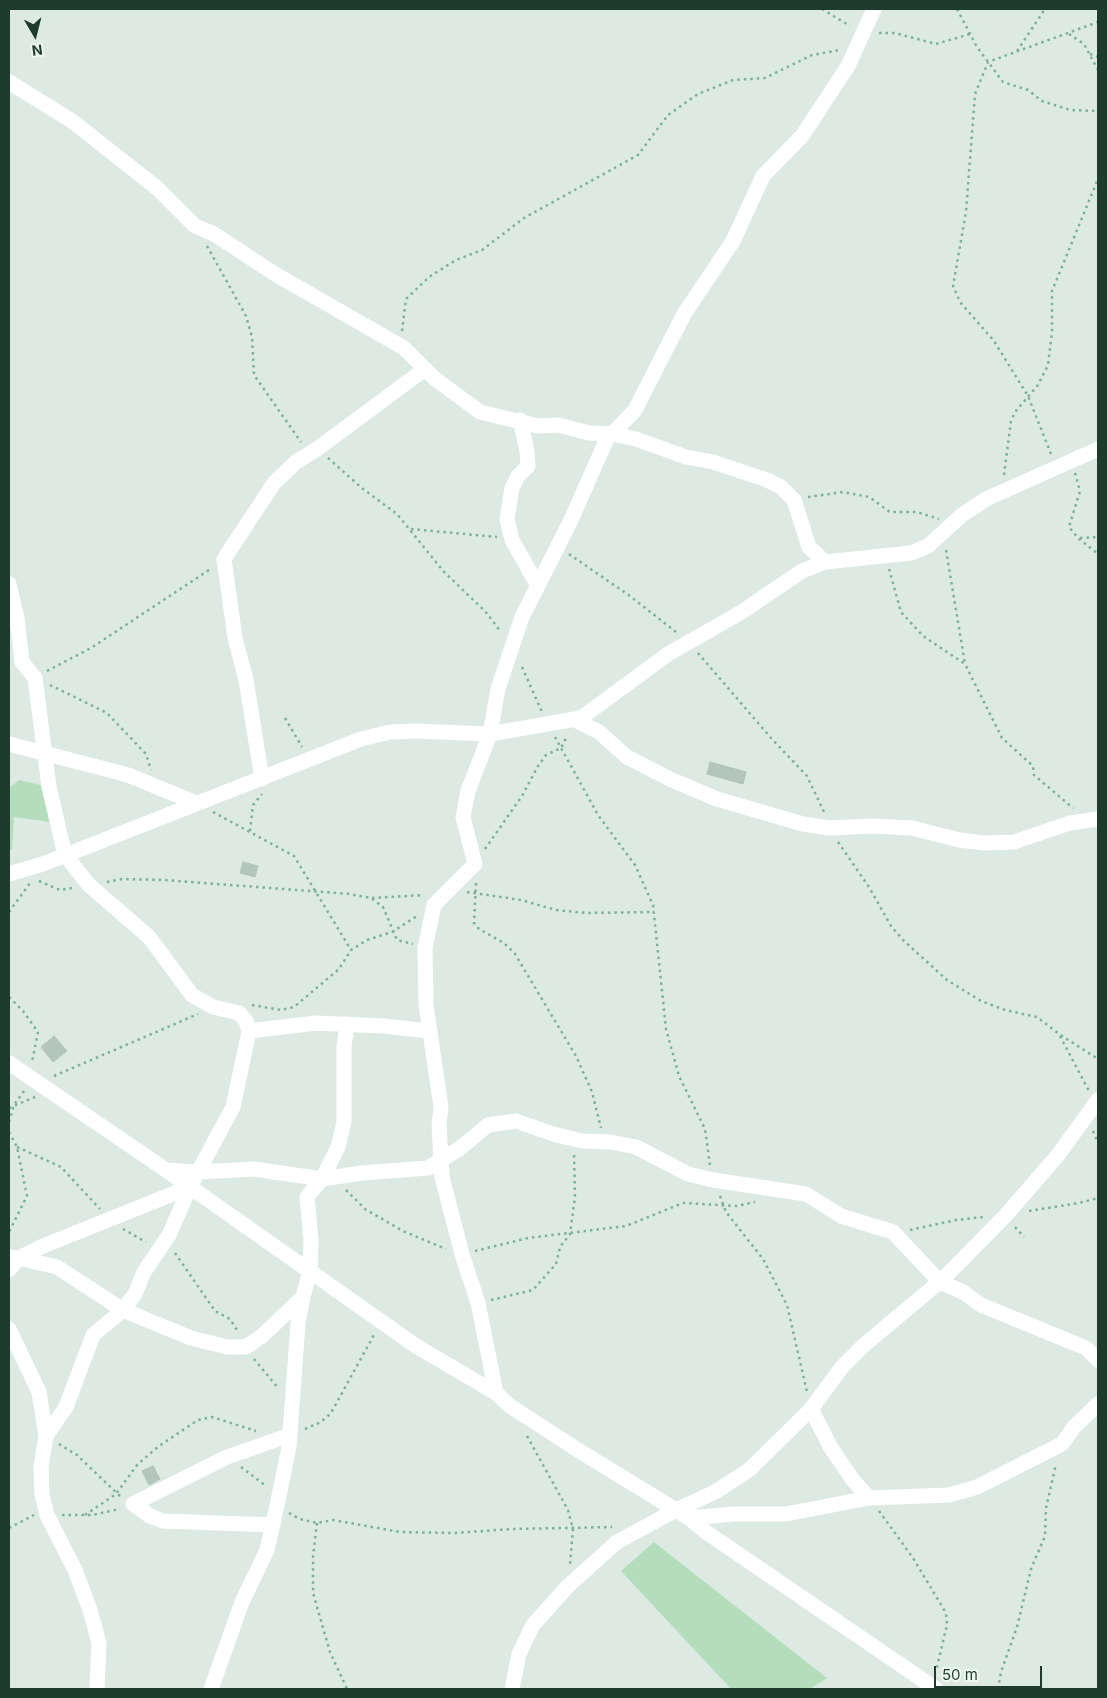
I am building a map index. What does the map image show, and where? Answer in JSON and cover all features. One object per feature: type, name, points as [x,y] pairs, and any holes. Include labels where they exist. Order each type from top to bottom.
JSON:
[{"type":"street","points":[[496,1394],[478,1303],[462,1254],[442,1177],[439,1125],[441,1107],[426,1005],[425,948],[434,905],[474,864],[463,817],[468,791],[490,734],[498,689],[522,618],[611,434],[635,410],[684,314],[732,242],[763,176],[802,136],[848,66],[874,9]]},
{"type":"street","points":[[9,82],[72,121],[157,188],[195,226],[214,234],[275,274],[404,348],[425,369],[480,412],[486,415],[520,420],[538,426],[558,425],[589,433],[636,438],[686,457],[713,462],[766,480],[781,487],[794,500],[809,547],[825,562]]},
{"type":"street","points":[[263,785],[246,680],[235,638],[224,559],[274,483],[296,462],[425,369]]},
{"type":"street","points":[[520,420],[528,451],[528,466],[518,476],[506,519],[512,540],[538,586]]},
{"type":"street","points":[[9,874],[65,855],[196,803],[263,785],[309,759],[361,740],[390,732],[490,734],[573,720],[588,714],[638,675],[688,642],[740,613],[802,571],[825,562],[911,553],[928,546],[957,519],[1001,492],[1098,448]]},
{"type":"street","points":[[9,584],[17,618],[22,662],[35,678],[49,787],[65,855],[89,885],[149,937],[192,996],[213,1007],[239,1013],[246,1021],[249,1031],[233,1107],[190,1187],[169,1235],[144,1272],[135,1294],[123,1310],[93,1334],[66,1407],[46,1436]]},
{"type":"street","points":[[573,720],[599,732],[627,757],[672,780],[717,799],[803,824],[829,828],[874,826],[912,828],[959,840],[984,844],[1014,842],[1070,823],[1093,820]]},
{"type":"street","points":[[9,744],[128,775],[196,803]]},
{"type":"street","points":[[249,1031],[316,1023],[429,1031]]},
{"type":"street","points":[[211,1689],[242,1602],[267,1550],[278,1501],[290,1435],[291,1406],[303,1297],[310,1271],[311,1240],[307,1197],[322,1179],[338,1148],[344,1122],[344,1047],[347,1024]]},
{"type":"street","points":[[9,1063],[51,1090],[416,1346],[496,1394],[510,1406],[689,1518],[706,1532],[934,1688]]},
{"type":"street","points":[[512,1689],[519,1654],[533,1625],[568,1586],[617,1542],[676,1510],[715,1492],[749,1470],[811,1409],[842,1367],[940,1282],[1006,1215],[1038,1178],[1095,1104]]},
{"type":"street","points":[[166,1170],[198,1172],[254,1169],[322,1179],[428,1168],[442,1161],[482,1129],[496,1122],[524,1122],[553,1134],[573,1139],[636,1147],[688,1174],[713,1180],[806,1194],[841,1216],[893,1232],[940,1282],[964,1292],[981,1305],[1086,1348],[1098,1360]]},
{"type":"street","points":[[9,1270],[14,1258],[190,1187]]},
{"type":"street","points":[[14,1258],[57,1267],[123,1310],[191,1338],[227,1347],[246,1346],[262,1336],[303,1297]]},
{"type":"street","points":[[9,1329],[39,1392],[46,1436],[41,1468],[42,1495],[47,1515],[75,1570],[90,1610],[99,1643],[96,1689]]},
{"type":"street","points":[[689,1518],[734,1514],[786,1514],[869,1498],[924,1496],[958,1492],[977,1487],[1062,1444],[1074,1427],[1098,1404]]},
{"type":"street","points":[[811,1409],[831,1448],[853,1480],[869,1498]]},
{"type":"street","points":[[273,1525],[163,1521],[150,1516],[134,1504],[227,1457],[290,1435]]},
{"type":"path","points":[[822,9],[859,40]]},
{"type":"path","points":[[957,9],[970,34],[1003,82],[1028,90],[1042,101],[1070,110],[1098,112]]},
{"type":"path","points":[[1016,52],[1045,9]]},
{"type":"path","points":[[1056,466],[1028,396],[994,341],[960,302],[953,286],[966,212],[975,94],[988,62],[1098,22]]},
{"type":"path","points":[[404,348],[402,327],[406,299],[429,277],[456,260],[482,250],[524,218],[638,155],[668,115],[698,94],[732,80],[765,78],[812,55],[859,40],[894,33],[936,44],[970,34]]},
{"type":"path","points":[[1069,34],[1084,44],[1098,70]]},
{"type":"path","points":[[1089,54],[1098,57]]},
{"type":"path","points":[[1001,492],[1011,421],[1015,412],[1038,385],[1048,365],[1052,332],[1052,290],[1098,179]]},
{"type":"path","points":[[195,226],[246,316],[252,337],[254,375],[313,451],[397,514],[444,572],[485,611],[512,647],[548,723],[598,815],[636,865],[653,905],[666,1029],[679,1076],[705,1129],[713,1180],[726,1212],[763,1259],[786,1305],[811,1409]]},
{"type":"path","points":[[1072,460],[1080,491],[1069,527],[1078,538],[1098,554]]},
{"type":"path","points":[[794,500],[843,492],[868,497],[890,512],[917,512],[946,521],[957,519]]},
{"type":"path","points":[[411,529],[453,532],[512,540]]},
{"type":"path","points":[[945,531],[946,556],[965,664],[1002,738],[1033,766],[1034,775],[1093,820]]},
{"type":"path","points":[[1078,538],[1098,537]]},
{"type":"path","points":[[558,546],[630,596],[688,642],[771,738],[807,776],[829,828],[869,887],[891,926],[925,960],[947,980],[981,1001],[1005,1010],[1037,1016],[1059,1034],[1098,1059]]},
{"type":"path","points":[[886,555],[901,612],[924,636],[965,664]]},
{"type":"path","points":[[35,678],[91,648],[224,559]]},
{"type":"path","points":[[35,678],[107,713],[146,754],[156,785]]},
{"type":"path","points":[[285,718],[309,759]]},
{"type":"path","points":[[573,720],[561,748],[546,755],[522,796],[474,864],[477,892],[474,923],[479,929],[504,942],[515,954],[576,1056],[592,1092],[605,1142]]},
{"type":"path","points":[[250,831],[253,805],[263,785]]},
{"type":"path","points":[[196,803],[294,856],[314,892],[351,950]]},
{"type":"path","points":[[9,912],[33,879],[60,890],[122,880],[164,880],[371,898],[445,892],[477,892],[521,900],[556,910],[586,913],[654,912]]},
{"type":"path","points":[[371,898],[383,907],[397,940],[425,948]]},
{"type":"path","points":[[1059,1034],[1095,1104],[1094,1135],[1098,1143]]},
{"type":"path","points":[[9,1108],[51,1090]]},
{"type":"path","points":[[9,1132],[17,1147],[27,1196],[9,1232]]},
{"type":"path","points":[[478,1303],[533,1290],[556,1264],[560,1247],[570,1234],[575,1197],[573,1139]]},
{"type":"path","points":[[17,1147],[61,1167],[110,1220],[136,1239],[173,1248],[177,1259],[215,1311],[230,1319],[246,1346],[247,1352],[262,1366],[291,1406]]},
{"type":"path","points":[[322,1179],[346,1190],[366,1209],[403,1231],[427,1242],[462,1254],[528,1238],[626,1226],[683,1203],[737,1206],[756,1202]]},
{"type":"path","points":[[290,1435],[321,1422],[331,1413],[381,1320]]},
{"type":"path","points":[[85,1515],[116,1494],[137,1465],[159,1446],[198,1420],[212,1418],[248,1430],[264,1432]]},
{"type":"path","points":[[523,1429],[568,1510],[573,1529],[568,1586]]},
{"type":"path","points":[[46,1436],[77,1455],[116,1494],[134,1504]]},
{"type":"path","points":[[998,1689],[1001,1672],[1017,1627],[1031,1569],[1044,1536],[1046,1508],[1062,1444]]},
{"type":"path","points":[[227,1457],[261,1480],[288,1512],[300,1519],[317,1523],[333,1520],[409,1532],[617,1527]]},
{"type":"path","points":[[869,1498],[913,1558],[946,1613],[947,1625],[934,1688]]},
{"type":"path","points":[[9,1528],[33,1515],[85,1515],[111,1512],[134,1504]]},
{"type":"path","points":[[317,1523],[313,1557],[313,1593],[330,1652],[347,1689]]},
{"type":"green space","points":[[19,780],[49,787],[57,823],[14,817],[12,850],[9,850],[9,788]]},
{"type":"green space","points":[[654,1542],[827,1678],[810,1689],[731,1689],[621,1571]]},
{"type":"building","points":[[710,762],[746,772],[743,784],[707,774]]},
{"type":"building","points":[[243,862],[258,866],[255,877],[240,873]]},
{"type":"building","points":[[54,1036],[67,1051],[53,1062],[41,1047]]},
{"type":"building","points":[[153,1466],[160,1479],[149,1485],[142,1471]]}]
